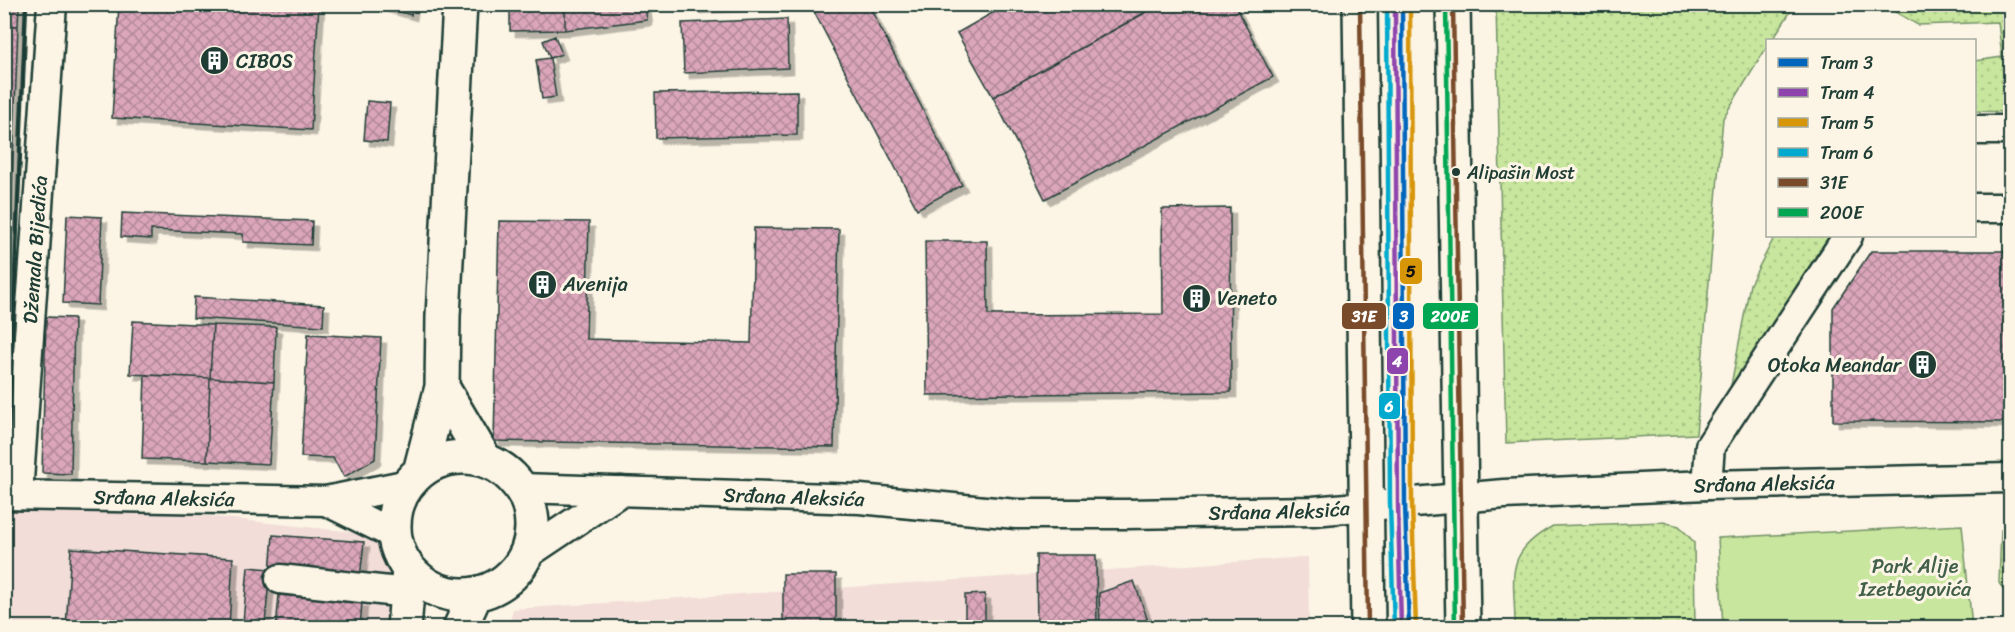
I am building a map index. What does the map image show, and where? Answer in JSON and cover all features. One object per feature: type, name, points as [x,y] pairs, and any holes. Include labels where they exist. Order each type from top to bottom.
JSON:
[{"type":"main road","points":[[404,627],[408,581],[395,536],[397,508],[414,478],[442,387],[443,315],[460,4]]},
{"type":"main road","points":[[1360,4],[1368,627]]},
{"type":"main road","points":[[1453,4],[1463,627]]},
{"type":"main road","points":[[442,387],[485,460]]},
{"type":"main road","points":[[408,581],[422,582],[438,591],[456,596],[475,595],[496,587],[514,573],[527,554],[533,532],[530,509],[521,488],[505,471],[485,460],[463,457],[447,459],[414,478]]},
{"type":"main road","points":[[460,627],[475,595]]},
{"type":"street","name":"Džemala Bijedića","points":[[11,495],[52,4]]},
{"type":"street","points":[[1976,130],[2010,130]]},
{"type":"street","points":[[1976,208],[2010,208]]},
{"type":"street","points":[[1707,485],[1710,446],[1847,237]]},
{"type":"street","name":"Srđana Aleksića","points":[[11,495],[326,501],[414,478]]},
{"type":"street","name":"Srđana Aleksića","points":[[521,488],[860,499],[1016,514],[1290,512],[1366,508],[1461,498],[1707,485],[2010,478]]},
{"type":"street","points":[[527,554],[621,491]]},
{"type":"street","name":"Srđana Aleksića","points":[[326,501],[395,536]]},
{"type":"street","points":[[280,579],[408,581]]},
{"type":"shaded area","points":[[5,494],[362,533],[390,550],[394,627],[5,628]]},
{"type":"shaded area","points":[[1308,557],[1309,627],[508,628],[513,609]]},
{"type":"green space","points":[[1496,5],[1795,5],[1773,39],[1766,39],[1766,49],[1723,118],[1696,434],[1506,443]]},
{"type":"green space","points":[[1883,5],[2010,5],[2010,112],[1976,111],[1976,61],[2002,57],[1998,22],[1918,25]]},
{"type":"green space","points":[[1774,237],[1828,237],[1730,391],[1750,284]]},
{"type":"green space","points":[[1663,522],[1679,526],[1694,542],[1695,627],[1515,627],[1515,568],[1526,546],[1537,536],[1553,526]]},
{"type":"green space","name":"Park Alije Izetbegovića","points":[[1962,525],[1972,627],[1723,627],[1718,538]]},
{"type":"green space","points":[[2010,529],[2010,599],[1999,583],[2001,530]]},
{"type":"building","points":[[4,4],[19,4],[18,26],[4,25]]},
{"type":"building","name":"CIBOS","points":[[119,4],[319,4],[311,130],[112,118]]},
{"type":"building","points":[[373,4],[413,4],[411,15]]},
{"type":"building","points":[[510,4],[565,4],[565,30],[510,31]]},
{"type":"building","points":[[565,4],[645,4],[647,20],[565,30]]},
{"type":"building","points":[[694,4],[734,4],[734,6],[694,8]]},
{"type":"building","points":[[810,4],[868,4],[962,185],[917,209]]},
{"type":"building","points":[[1008,4],[1151,4],[1153,8],[993,97],[957,33]]},
{"type":"building","points":[[1161,4],[1234,4],[1273,77],[1045,199],[993,97]]},
{"type":"building","points":[[787,19],[788,68],[684,73],[682,23]]},
{"type":"building","points":[[4,26],[18,26],[9,268],[4,268]]},
{"type":"building","points":[[555,36],[562,54],[550,58],[543,41]]},
{"type":"building","points":[[550,58],[556,97],[542,99],[536,60]]},
{"type":"building","points":[[797,91],[797,135],[656,138],[655,93]]},
{"type":"building","points":[[367,101],[390,103],[387,142],[364,140]]},
{"type":"building","name":"Veneto","points":[[1230,208],[1231,392],[927,395],[925,241],[987,241],[988,315],[1163,314],[1162,209]]},
{"type":"building","points":[[122,213],[312,221],[311,245],[243,242],[243,234],[151,230],[151,239],[121,237]]},
{"type":"building","points":[[67,215],[102,217],[98,305],[63,303]]},
{"type":"building","name":"Avenija","points":[[499,221],[589,222],[586,339],[751,343],[754,228],[839,229],[834,447],[494,441]]},
{"type":"building","name":"Otoka Meandar","points":[[1871,251],[2010,251],[2010,422],[1833,421],[1833,308]]},
{"type":"building","points":[[194,297],[324,305],[323,326],[193,318]]},
{"type":"building","points":[[46,317],[74,318],[71,474],[42,473]]},
{"type":"building","points":[[133,321],[213,325],[210,378],[130,374]]},
{"type":"building","points":[[213,325],[276,327],[274,382],[210,378]]},
{"type":"building","points":[[308,334],[381,338],[375,459],[344,477],[333,458],[301,457]]},
{"type":"building","points":[[145,375],[210,378],[207,461],[142,459]]},
{"type":"building","points":[[210,378],[274,382],[269,464],[207,461]]},
{"type":"building","points":[[273,535],[364,542],[360,578],[270,571]]},
{"type":"building","points":[[71,548],[233,558],[229,628],[66,628]]},
{"type":"building","points":[[1036,555],[1096,555],[1097,628],[1037,628]]},
{"type":"building","points":[[248,567],[270,569],[265,624],[243,622]]},
{"type":"building","points":[[783,574],[836,574],[836,628],[783,628]]},
{"type":"building","points":[[1134,581],[1148,621],[1127,628],[1100,628],[1099,593]]},
{"type":"building","points":[[985,594],[985,628],[965,628],[965,595]]},
{"type":"building","points":[[279,595],[362,602],[360,628],[276,628]]},
{"type":"railway","points":[[4,545],[26,4]]},
{"type":"tram line","name":"6","points":[[1387,4],[1390,504],[1394,628]]},
{"type":"tram line","name":"4","points":[[1395,4],[1398,504],[1401,628]]},
{"type":"tram line","name":"3","points":[[1402,4],[1405,504],[1409,628]]},
{"type":"tram line","name":"5","points":[[1410,4],[1412,504],[1416,628]]},
{"type":"transit line","name":"31E","points":[[1360,4],[1368,628]]},
{"type":"transit line","name":"200E","points":[[1446,4],[1455,628]]},
{"type":"transit line","name":"31E","points":[[1453,4],[1463,628]]},
{"type":"place","name":"CIBOS","points":[[215,61]]},
{"type":"place","name":"Alipašin Most","points":[[1456,172]]},
{"type":"place","name":"Avenija","points":[[542,284]]},
{"type":"place","name":"Veneto","points":[[1196,298]]},
{"type":"place","name":"Otoka Meandar","points":[[1922,365]]}]
